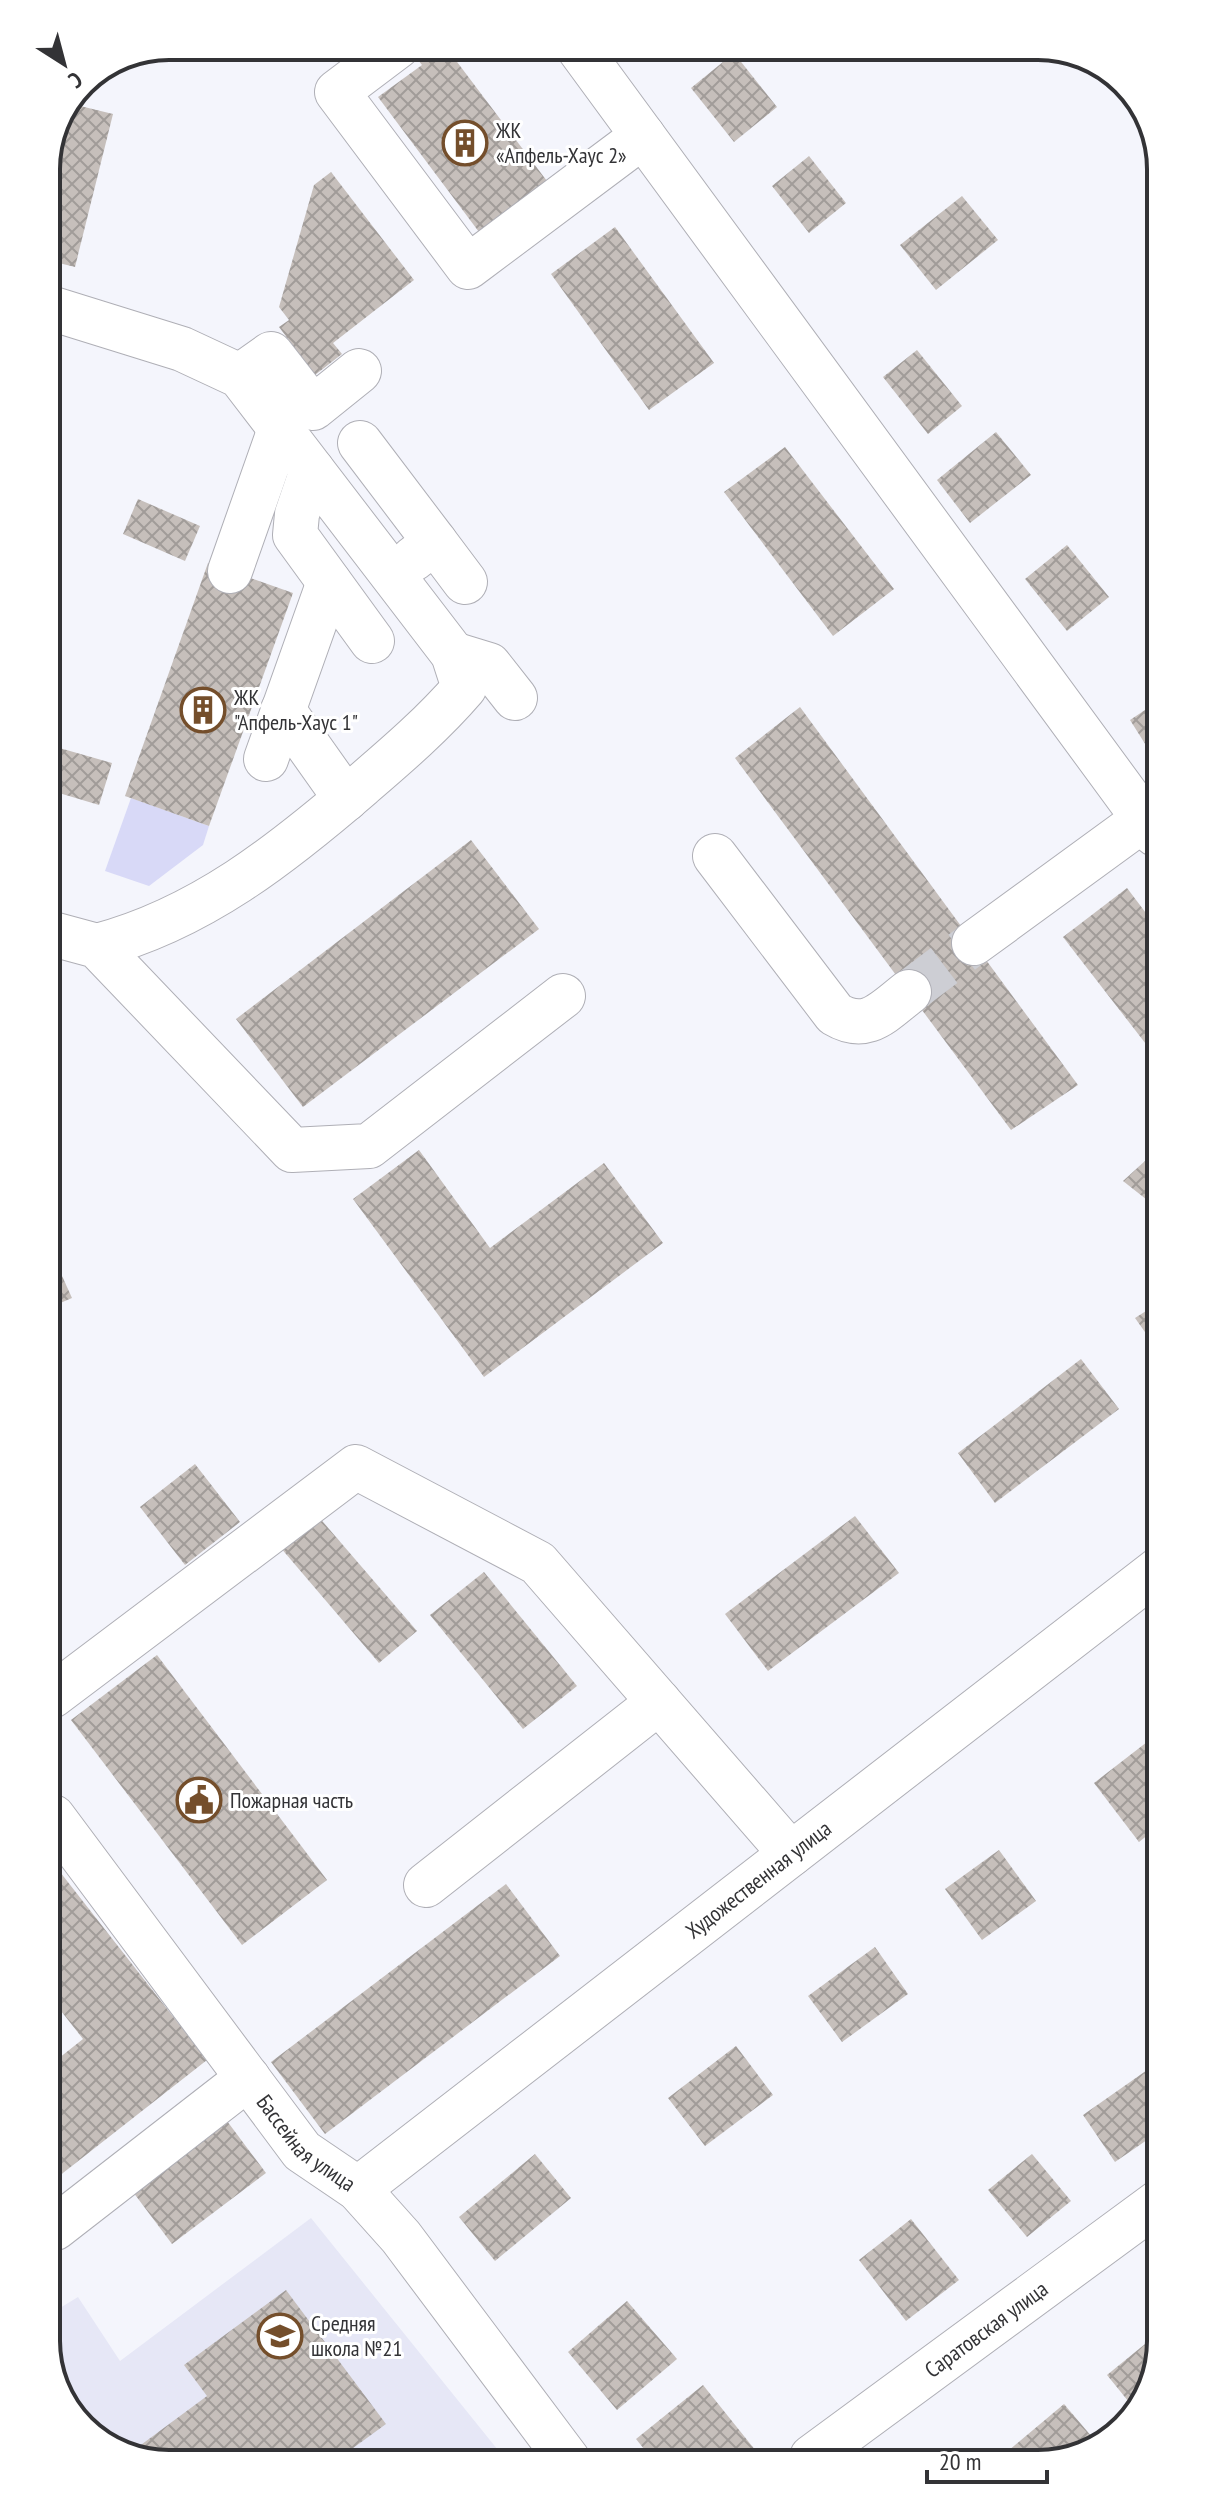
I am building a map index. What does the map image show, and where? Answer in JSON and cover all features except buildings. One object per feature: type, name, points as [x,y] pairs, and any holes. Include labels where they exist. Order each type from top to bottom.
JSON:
[{"type":"street","points":[[379,60],[337,92],[468,267],[643,136]]},
{"type":"street","points":[[587,60],[1147,816]]},
{"type":"street","points":[[60,311],[182,349],[240,376],[453,654],[464,688],[437,720],[292,846],[196,909],[97,946],[60,936]]},
{"type":"street","points":[[240,376],[271,354],[313,408],[359,371]]},
{"type":"street","points":[[230,571],[280,429]]},
{"type":"street","points":[[360,443],[465,582]]},
{"type":"street","points":[[312,470],[297,514],[295,535],[372,641]]},
{"type":"street","points":[[392,575],[435,542]]},
{"type":"street","points":[[266,759],[329,582]]},
{"type":"street","points":[[453,654],[489,665],[515,698]]},
{"type":"street","points":[[283,710],[346,799]]},
{"type":"street","points":[[974,943],[1147,824]]},
{"type":"street","points":[[715,856],[835,1014],[850,1023],[870,1021],[909,992]]},
{"type":"street","points":[[97,946],[292,1150],[369,1146],[563,996]]},
{"type":"street","points":[[60,1690],[356,1467],[538,1563],[791,1854]]},
{"type":"street","name":"Художественная улица","points":[[358,2189],[1147,1579]]},
{"type":"street","points":[[426,1885],[659,1702]]},
{"type":"street","name":"Бассейная улица","points":[[60,1826],[302,2151],[358,2189],[401,2237],[561,2450]]},
{"type":"street","points":[[60,2224],[248,2078]]},
{"type":"street","name":"Саратовская улица","points":[[822,2450],[1147,2211]]},
{"type":"shaded area","points":[[131,798],[209,826],[203,845],[149,886],[105,871]]},
{"type":"shaded area","name":"Средняя школа №21","points":[[311,2218],[498,2450],[162,2450],[134,2444],[108,2432],[75,2396],[62,2363],[60,2308],[78,2297],[120,2361]]},
{"type":"tunnel","points":[[909,992],[974,943]]},
{"type":"place","name":"ЖК «Апфель-Хаус 2»","points":[[465,143]]},
{"type":"place","name":"ЖК \"Апфель-Хаус 1\"","points":[[203,710]]},
{"type":"place","name":"Пожарная часть","points":[[199,1800]]},
{"type":"place","name":"Средняя школа №21","points":[[280,2336]]}]
